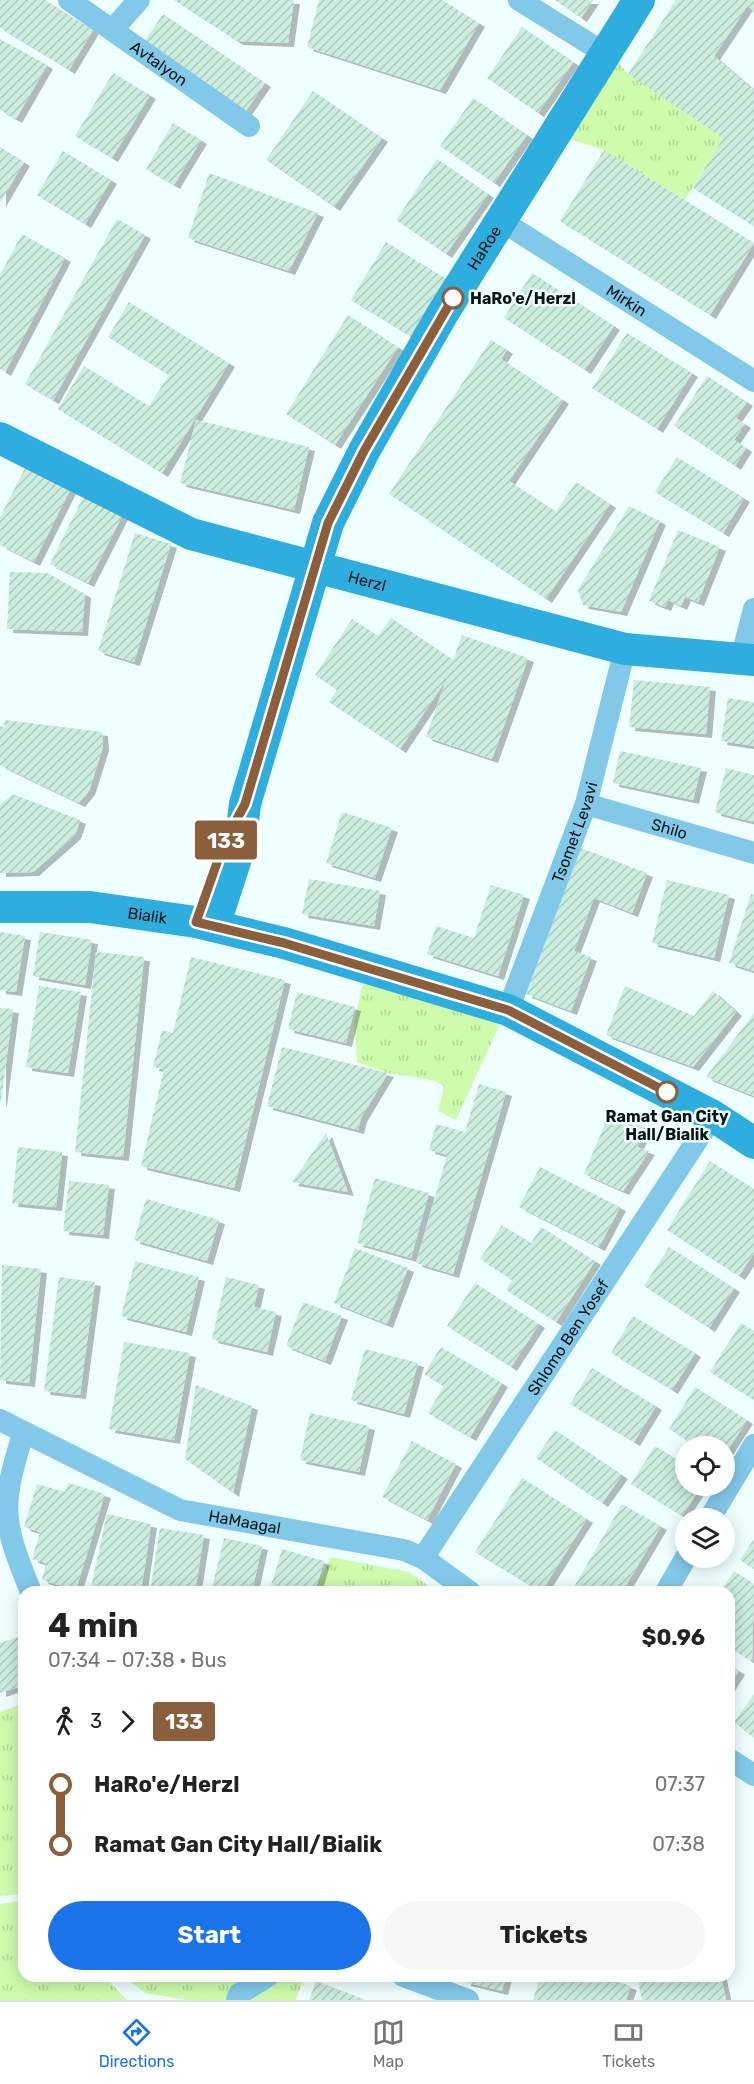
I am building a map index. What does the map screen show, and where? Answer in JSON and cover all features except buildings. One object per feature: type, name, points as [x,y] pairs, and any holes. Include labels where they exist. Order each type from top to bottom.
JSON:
[{"type":"street","name":"Avtalyon","points":[[69,0],[249,126]]},
{"type":"street","points":[[113,29],[139,0]]},
{"type":"street","points":[[519,0],[606,54]]},
{"type":"street","name":"HaRoe","points":[[205,924],[224,843],[245,804],[313,567],[328,523],[364,451],[500,220],[639,0]]},
{"type":"street","name":"Mirkin","points":[[500,220],[754,381]]},
{"type":"street","name":"Herzl","points":[[0,438],[190,534],[625,649],[747,660]]},
{"type":"street","points":[[277,556],[312,541],[328,523]]},
{"type":"street","points":[[747,660],[754,609]]},
{"type":"street","name":"Tsomet Levavi","points":[[508,1010],[586,804],[625,649]]},
{"type":"street","name":"Shilo","points":[[586,804],[754,853]]},
{"type":"street","name":"Bialik","points":[[0,907],[90,907],[205,924],[284,943],[508,1010],[713,1116],[754,1143]]},
{"type":"street","name":"Shlomo Ben Yosef","points":[[423,1558],[713,1116]]},
{"type":"street","name":"HaMaagal","points":[[0,1420],[23,1434],[180,1510],[404,1550],[423,1558],[462,1586]]},
{"type":"street","points":[[23,1434],[4,1489],[3,1515],[8,1536],[29,1586]]},
{"type":"street","points":[[716,1508],[754,1445]]},
{"type":"street","points":[[670,1586],[680,1568]]},
{"type":"street","points":[[735,1763],[754,1775]]},
{"type":"street","points":[[237,2000],[239,1994],[258,1982]]},
{"type":"street","points":[[419,1982],[468,2000]]},
{"type":"green space","points":[[612,56],[628,74],[723,138],[685,200],[604,150],[563,137]]},
{"type":"green space","points":[[366,970],[505,1013],[456,1120],[438,1111],[444,1087],[436,1081],[388,1073],[357,1062],[354,1022]]},
{"type":"green space","points":[[331,1557],[409,1572],[428,1586],[316,1586]]},
{"type":"green space","points":[[18,1705],[18,1894],[0,1896],[0,1712]]},
{"type":"green space","points":[[18,1901],[18,1982],[110,1982],[127,2000],[0,2000],[0,1904]]},
{"type":"green space","points":[[131,1982],[302,1982],[296,2000],[187,2000],[145,1993]]},
{"type":"bus line","name":"133","points":[[453,298],[364,451],[328,523],[245,804],[224,843],[196,922],[284,943],[508,1010],[667,1092]]},
{"type":"place","name":"HaRo'e/Herzl","points":[[453,298]]},
{"type":"place","name":"Ramat Gan City Hall/Bialik","points":[[667,1092]]}]
